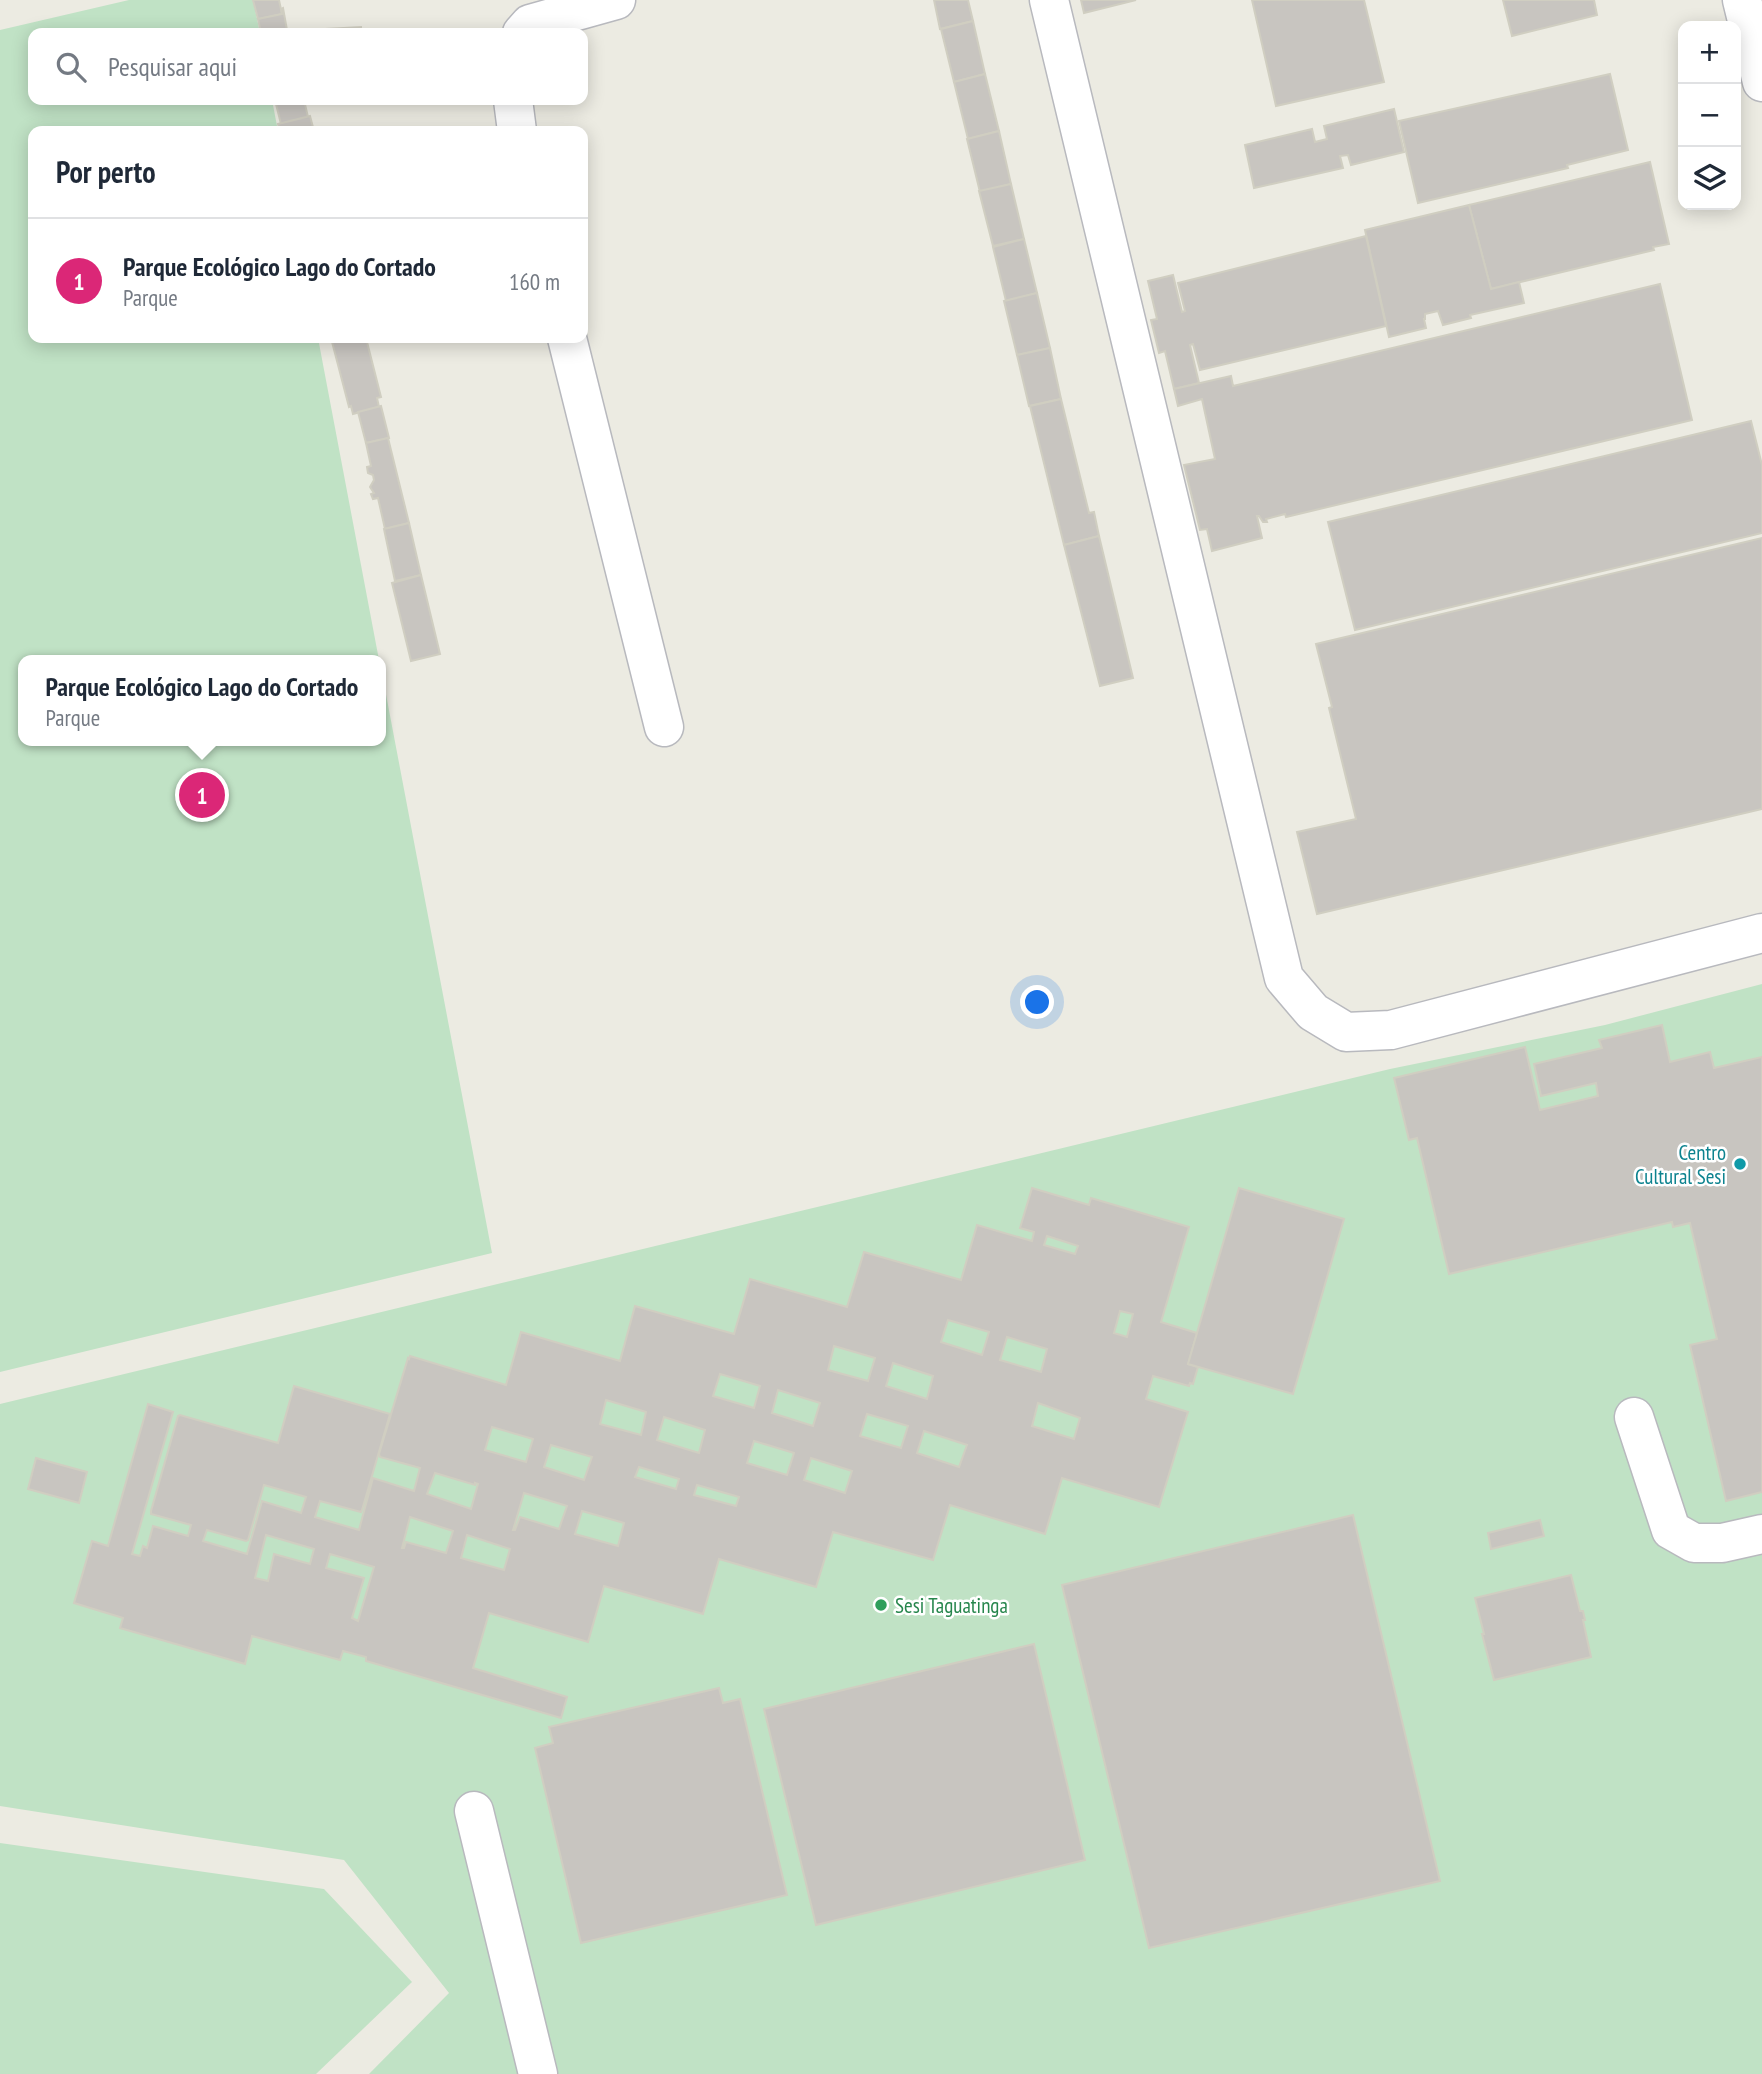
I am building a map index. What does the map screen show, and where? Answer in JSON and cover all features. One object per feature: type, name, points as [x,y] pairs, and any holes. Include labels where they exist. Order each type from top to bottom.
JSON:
[{"type":"street","points":[[526,28],[530,24],[617,0]]},
{"type":"street","points":[[1049,0],[1284,978],[1313,1012],[1346,1032],[1391,1030],[1762,933]]},
{"type":"street","points":[[1742,0],[1762,82]]},
{"type":"street","points":[[514,105],[516,126]]},
{"type":"street","points":[[568,343],[664,727]]},
{"type":"street","points":[[1634,1417],[1671,1530],[1694,1543],[1722,1543],[1762,1534]]},
{"type":"street","points":[[474,1811],[538,2074]]},
{"type":"green space","points":[[129,0],[253,0],[259,28],[28,28],[28,105],[273,105],[277,126],[28,126],[28,343],[319,343],[378,655],[18,655],[18,746],[386,746],[386,694],[492,1253],[0,1372],[0,30]]},
{"type":"green space","name":"Sesi Taguatinga","points":[[1762,984],[1762,2074],[369,2074],[449,1993],[344,1860],[0,1806],[0,1404],[1390,1069],[1605,1025]]},
{"type":"green space","points":[[0,1843],[324,1889],[412,1982],[316,2074],[0,2074]]},
{"type":"building","points":[[253,0],[279,0],[282,14],[258,19]]},
{"type":"building","points":[[934,0],[968,0],[973,21],[940,29]]},
{"type":"building","points":[[1081,0],[1136,0],[1084,13]]},
{"type":"building","points":[[1252,0],[1364,0],[1384,82],[1276,106]]},
{"type":"building","points":[[1503,0],[1594,0],[1597,15],[1512,36]]},
{"type":"building","points":[[283,8],[287,28],[260,28],[258,19],[282,14]]},
{"type":"building","points":[[973,21],[985,74],[954,82],[941,29]]},
{"type":"building","points":[[985,74],[999,131],[968,139],[954,82]]},
{"type":"building","points":[[1610,74],[1628,150],[1567,165],[1568,168],[1418,203],[1399,121]]},
{"type":"building","points":[[276,105],[305,105],[308,117],[281,124]]},
{"type":"building","points":[[1394,109],[1404,152],[1351,165],[1348,155],[1340,156],[1343,168],[1254,188],[1245,145],[1312,129],[1315,142],[1327,139],[1324,126]]},
{"type":"building","points":[[310,116],[313,126],[279,126]]},
{"type":"building","points":[[999,131],[1011,184],[980,192],[967,139]]},
{"type":"building","points":[[1650,162],[1669,244],[1653,247],[1654,250],[1491,289],[1469,205]]},
{"type":"building","points":[[1011,184],[1024,239],[993,246],[979,191]]},
{"type":"building","points":[[1469,205],[1491,289],[1519,282],[1524,303],[1470,315],[1471,318],[1443,325],[1438,311],[1425,314],[1426,328],[1389,337],[1365,230]]},
{"type":"building","points":[[1366,236],[1386,326],[1200,370],[1193,344],[1190,345],[1199,383],[1174,389],[1165,351],[1159,353],[1151,320],[1157,319],[1148,281],[1173,275],[1182,312],[1185,311],[1178,283]]},
{"type":"building","points":[[1024,239],[1037,293],[1006,301],[993,247]]},
{"type":"building","points":[[1660,284],[1692,420],[1286,517],[1285,514],[1266,519],[1267,522],[1257,516],[1262,538],[1212,551],[1207,529],[1200,530],[1184,465],[1215,459],[1202,399],[1178,406],[1174,389],[1231,376],[1233,386]]},
{"type":"building","points":[[1037,293],[1050,348],[1017,355],[1004,301]]},
{"type":"building","points":[[332,343],[367,343],[381,397],[377,398],[379,407],[353,414],[351,406],[349,407]]},
{"type":"building","points":[[1050,348],[1061,399],[1029,406],[1017,355]]},
{"type":"building","points":[[1061,399],[1089,513],[1094,512],[1099,536],[1064,545],[1030,406]]},
{"type":"building","points":[[381,406],[389,438],[366,443],[358,412]]},
{"type":"building","points":[[1751,421],[1762,465],[1762,533],[1355,630],[1328,522]]},
{"type":"building","points":[[388,438],[409,523],[385,529],[378,498],[373,499],[371,494],[374,493],[370,487],[374,480],[373,475],[368,473],[367,467],[371,466],[366,443]]},
{"type":"building","points":[[409,523],[421,575],[395,581],[384,529]]},
{"type":"building","points":[[1099,536],[1133,678],[1100,686],[1064,545]]},
{"type":"building","points":[[1762,538],[1762,809],[1317,914],[1297,832],[1356,819],[1316,644]]},
{"type":"building","points":[[421,575],[440,654],[411,661],[392,583]]},
{"type":"building","points":[[1662,1025],[1670,1062],[1710,1052],[1714,1068],[1762,1057],[1762,1492],[1726,1501],[1690,1345],[1717,1339],[1690,1223],[1673,1227],[1672,1222],[1449,1274],[1417,1138],[1409,1140],[1394,1078],[1525,1047],[1540,1110],[1598,1096],[1596,1083],[1541,1096],[1534,1064],[1602,1048],[1599,1040]]},
{"type":"building","points":[[1032,1188],[1089,1205],[1091,1198],[1189,1227],[1161,1322],[1197,1333],[1188,1364],[1198,1367],[1193,1384],[1190,1383],[1189,1386],[1153,1376],[1146,1399],[1188,1412],[1159,1507],[1062,1478],[1045,1534],[950,1505],[933,1560],[833,1532],[816,1587],[719,1559],[703,1614],[604,1586],[588,1642],[489,1613],[473,1668],[567,1697],[561,1718],[366,1661],[366,1657],[343,1651],[340,1660],[252,1636],[245,1664],[120,1628],[123,1618],[74,1603],[92,1541],[108,1546],[148,1404],[173,1412],[132,1554],[140,1556],[143,1546],[147,1548],[153,1526],[188,1536],[191,1525],[151,1514],[178,1416],[278,1443],[294,1386],[390,1414],[361,1512],[320,1501],[315,1517],[359,1530],[373,1478],[414,1491],[420,1468],[380,1457],[379,1454],[410,1356],[506,1385],[521,1332],[620,1361],[635,1306],[734,1334],[750,1279],[847,1307],[864,1252],[961,1280],[977,1225],[1032,1241],[1034,1232],[1020,1228]],"holes":[[[1047,1236],[1078,1246],[1075,1254],[1044,1245]],[[1120,1311],[1133,1314],[1127,1337],[1114,1333]],[[948,1320],[989,1332],[982,1355],[941,1342]],[[1007,1337],[1047,1349],[1041,1372],[1000,1360]],[[834,1346],[875,1358],[868,1381],[828,1370]],[[893,1363],[933,1376],[927,1399],[886,1386]],[[720,1374],[760,1386],[754,1408],[713,1396]],[[778,1390],[820,1403],[813,1426],[772,1413]],[[606,1400],[646,1412],[641,1435],[600,1424]],[[1038,1403],[1080,1418],[1074,1439],[1032,1426]],[[867,1414],[908,1426],[901,1448],[860,1436]],[[664,1417],[705,1430],[699,1453],[657,1440]],[[492,1427],[533,1439],[526,1462],[485,1450]],[[924,1431],[967,1445],[959,1467],[917,1453]],[[754,1441],[794,1453],[787,1475],[747,1463]],[[551,1445],[592,1457],[584,1480],[544,1467]],[[811,1458],[852,1471],[845,1493],[804,1480]],[[639,1467],[679,1479],[676,1489],[635,1477]],[[435,1473],[478,1484],[471,1509],[427,1494]],[[264,1485],[306,1497],[301,1513],[262,1501],[247,1554],[203,1541],[207,1530],[248,1540]],[[697,1485],[739,1497],[736,1506],[694,1495]],[[524,1493],[567,1506],[559,1529],[520,1517],[513,1530]],[[582,1511],[624,1523],[618,1546],[575,1534]],[[410,1517],[453,1531],[446,1553],[406,1542],[402,1548]],[[266,1535],[314,1549],[310,1564],[274,1554],[268,1581],[255,1578]],[[467,1535],[510,1549],[504,1570],[461,1558]],[[330,1554],[374,1567],[358,1621],[352,1618],[364,1578],[326,1568]]]},
{"type":"building","points":[[1239,1188],[1344,1219],[1293,1394],[1188,1364]]},
{"type":"building","points":[[36,1458],[87,1472],[79,1503],[28,1489]]},
{"type":"building","points":[[1353,1515],[1440,1881],[1149,1948],[1062,1585]]},
{"type":"building","points":[[1540,1520],[1544,1536],[1491,1549],[1488,1533]]},
{"type":"building","points":[[1571,1575],[1580,1611],[1583,1611],[1591,1657],[1494,1680],[1475,1598]]},
{"type":"building","points":[[1034,1644],[1085,1860],[816,1925],[764,1709]]},
{"type":"building","points":[[719,1688],[723,1703],[740,1699],[787,1895],[581,1943],[535,1748],[553,1743],[549,1727]]},
{"type":"place","name":"Parque Ecológico Lago do Cortado","points":[[202,795]]},
{"type":"place","name":"Centro Cultural Sesi","points":[[1740,1164]]},
{"type":"place","name":"Sesi Taguatinga","points":[[881,1605]]}]
